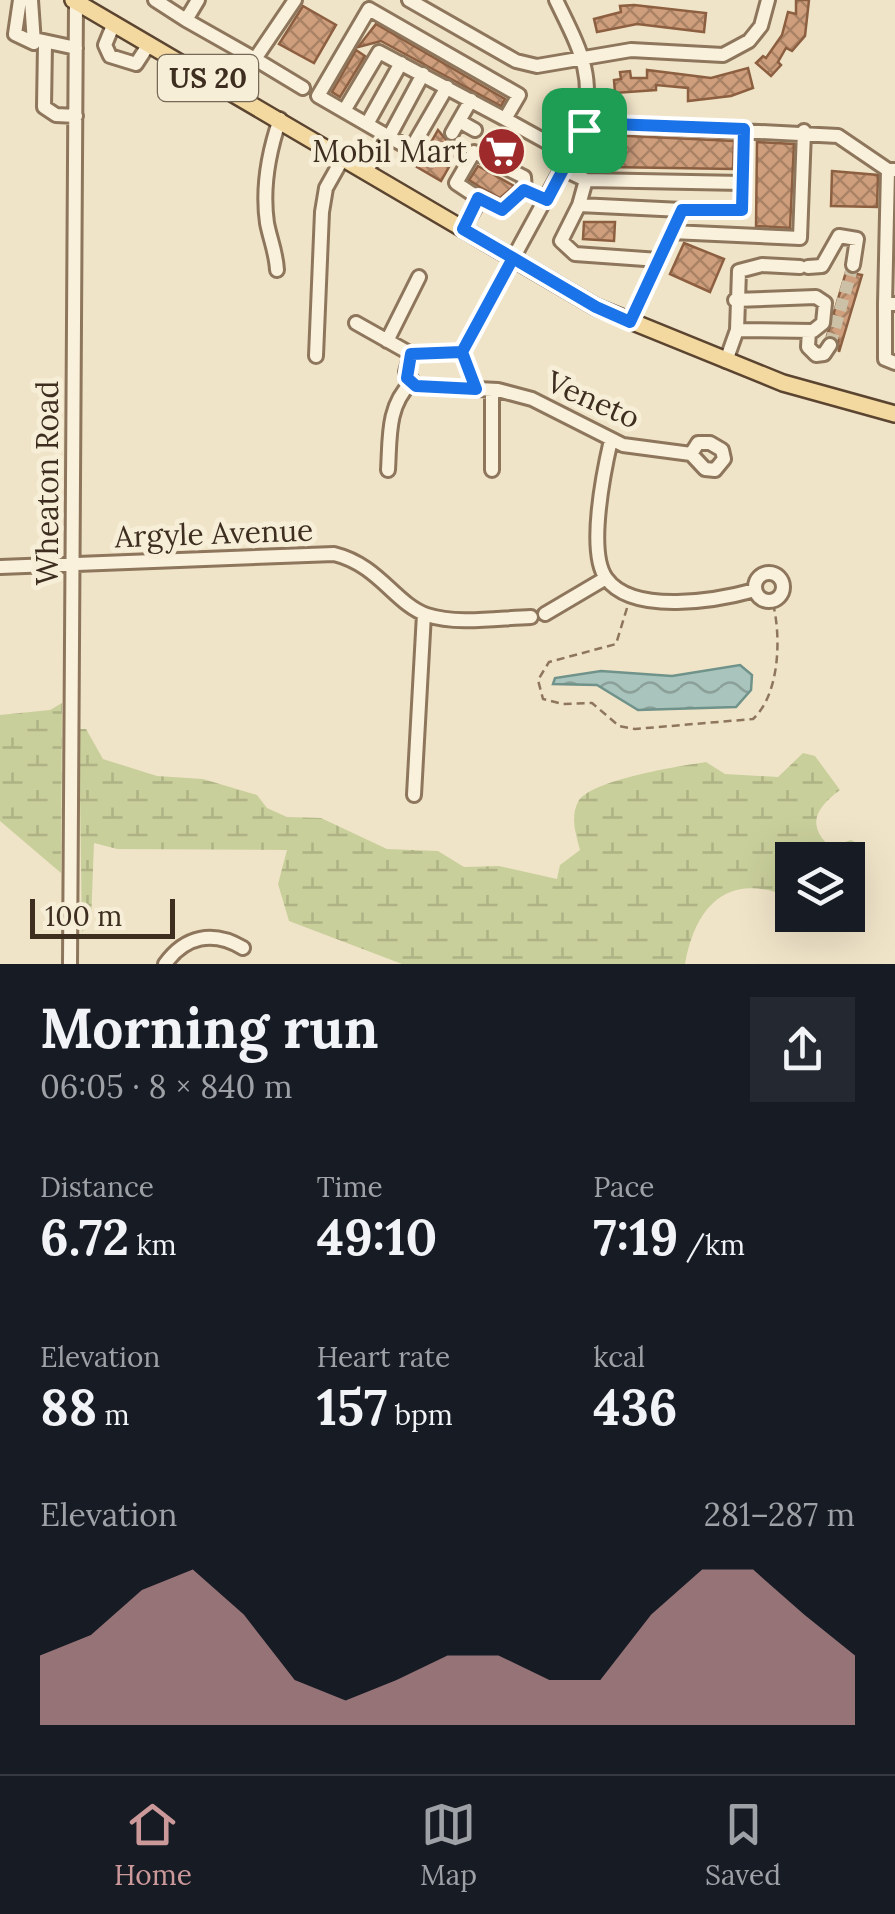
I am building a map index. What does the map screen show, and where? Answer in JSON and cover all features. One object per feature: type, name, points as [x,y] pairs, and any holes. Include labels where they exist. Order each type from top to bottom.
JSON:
[{"type":"main road","name":"US 20","points":[[74,1],[368,169],[596,307],[796,387],[895,414]]},
{"type":"street","points":[[20,0],[15,34],[26,42],[76,48]]},
{"type":"street","points":[[31,0],[41,42],[44,107],[56,115],[76,116]]},
{"type":"street","points":[[155,0],[302,88]]},
{"type":"street","points":[[186,20],[198,0]]},
{"type":"street","points":[[234,92],[295,0]]},
{"type":"street","points":[[355,0],[518,95],[505,118]]},
{"type":"street","points":[[408,0],[516,62],[537,66],[640,49],[723,55],[750,41],[761,26],[768,0]]},
{"type":"street","points":[[476,389],[462,352],[565,170],[585,123],[586,60],[556,0]]},
{"type":"street","name":"Wheaton Road","points":[[70,964],[74,1]]},
{"type":"street","points":[[369,9],[318,96],[411,149],[446,87]]},
{"type":"street","points":[[114,24],[105,45],[110,56],[136,64],[149,44]]},
{"type":"street","points":[[344,111],[379,52],[572,156]]},
{"type":"street","points":[[367,124],[401,63]]},
{"type":"street","points":[[368,169],[423,74]]},
{"type":"street","points":[[471,100],[456,127],[474,130]]},
{"type":"street","points":[[277,270],[276,248],[267,222],[267,172],[280,119]]},
{"type":"street","points":[[585,123],[804,131],[838,136],[892,170],[890,304],[884,359],[895,363]]},
{"type":"street","points":[[742,237],[744,129]]},
{"type":"street","points":[[672,232],[800,238],[804,131]]},
{"type":"street","points":[[474,152],[524,177],[524,190],[502,210],[456,184],[474,152]]},
{"type":"street","points":[[316,356],[322,212],[326,188],[344,156]]},
{"type":"street","points":[[565,170],[586,180],[743,183]]},
{"type":"street","points":[[586,180],[561,240],[575,254],[659,260]]},
{"type":"street","points":[[524,190],[547,200]]},
{"type":"street","points":[[463,229],[478,198]]},
{"type":"street","points":[[578,205],[742,210]]},
{"type":"street","points":[[630,322],[682,210]]},
{"type":"street","points":[[726,361],[736,330],[738,271],[822,266],[839,236],[857,239],[853,265]]},
{"type":"street","points":[[387,342],[419,277]]},
{"type":"street","points":[[736,300],[816,297],[825,303],[823,323],[809,331],[736,330]]},
{"type":"street","points":[[356,323],[411,354],[462,352]]},
{"type":"street","points":[[809,331],[808,346],[816,355],[824,354],[830,344]]},
{"type":"street","points":[[388,470],[393,410],[399,395],[411,383],[406,372],[411,354]]},
{"type":"street","name":"Veneto","points":[[411,383],[422,388],[492,390],[532,399],[611,440],[691,454]]},
{"type":"street","points":[[492,390],[492,470]]},
{"type":"street","points":[[611,440],[600,483],[599,562],[606,578],[649,600],[721,600],[755,590]]},
{"type":"street","name":"Argyle Avenue","points":[[0,567],[334,554],[369,568],[424,614]]},
{"type":"street","points":[[414,795],[424,614],[460,620],[538,616],[606,578]]},
{"type":"street","points":[[165,964],[176,948],[190,940],[229,940],[243,948]]},
{"type":"path","points":[[627,606],[616,644],[549,662],[538,680],[543,698],[563,704],[592,703],[618,726],[635,729],[753,720],[763,710],[771,685],[778,634],[774,608]]},
{"type":"green space","points":[[62,703],[61,873],[0,821],[0,715],[50,710]]},
{"type":"green space","points":[[79,729],[86,729],[103,759],[157,776],[203,779],[257,795],[267,808],[287,817],[321,818],[387,849],[438,851],[464,867],[499,866],[557,879],[560,865],[580,850],[574,820],[578,802],[586,794],[616,781],[706,762],[725,774],[778,777],[803,753],[815,756],[840,790],[817,817],[818,831],[826,842],[775,842],[775,893],[751,888],[719,898],[698,924],[685,964],[402,964],[289,921],[278,884],[287,850],[117,849],[94,843],[91,922],[82,932]]},
{"type":"water","points":[[740,665],[752,675],[751,690],[736,707],[638,710],[597,685],[553,684],[555,678],[601,671],[672,676]]},
{"type":"building","points":[[796,0],[809,0],[805,36],[792,51],[786,48],[778,62],[781,65],[771,76],[756,63],[763,56],[766,58],[782,35],[788,12],[796,14]]},
{"type":"building","points":[[303,6],[336,25],[314,63],[279,44]]},
{"type":"building","points":[[620,6],[706,13],[704,32],[637,24],[597,32],[594,19],[621,12]]},
{"type":"building","points":[[376,24],[505,99],[501,106],[381,41],[358,47]]},
{"type":"building","points":[[356,50],[365,56],[340,97],[332,92]]},
{"type":"building","points":[[748,68],[753,88],[731,96],[688,101],[688,88],[656,85],[656,90],[615,93],[614,80],[621,79],[620,72],[630,71],[631,78],[647,78],[647,70],[711,78]]},
{"type":"building","points":[[438,130],[448,142],[462,144],[441,181],[417,167]]},
{"type":"building","points":[[607,135],[734,141],[733,169],[607,167]]},
{"type":"building","points":[[757,142],[794,144],[790,228],[756,226]]},
{"type":"building","points":[[478,166],[514,186],[500,198],[480,187],[469,180]]},
{"type":"building","points":[[832,171],[878,175],[877,207],[831,206]]},
{"type":"building","points":[[584,222],[615,222],[614,241],[583,239]]},
{"type":"building","points":[[684,243],[724,259],[710,292],[670,274]]},
{"type":"building","points":[[846,272],[862,275],[839,352],[838,340],[827,336]]},
{"type":"tunnel","points":[[830,345],[853,265]]},
{"type":"place","name":"Mobil Mart","points":[[502,152]]},
{"type":"route","points":[[584,130],[547,200],[524,190],[502,210],[478,198],[463,229],[513,258],[462,352],[476,389],[422,388],[411,383],[407,378],[411,354],[444,356],[462,352],[513,258],[596,307],[630,322],[682,210],[742,210],[744,129],[585,123],[584,130]]}]
